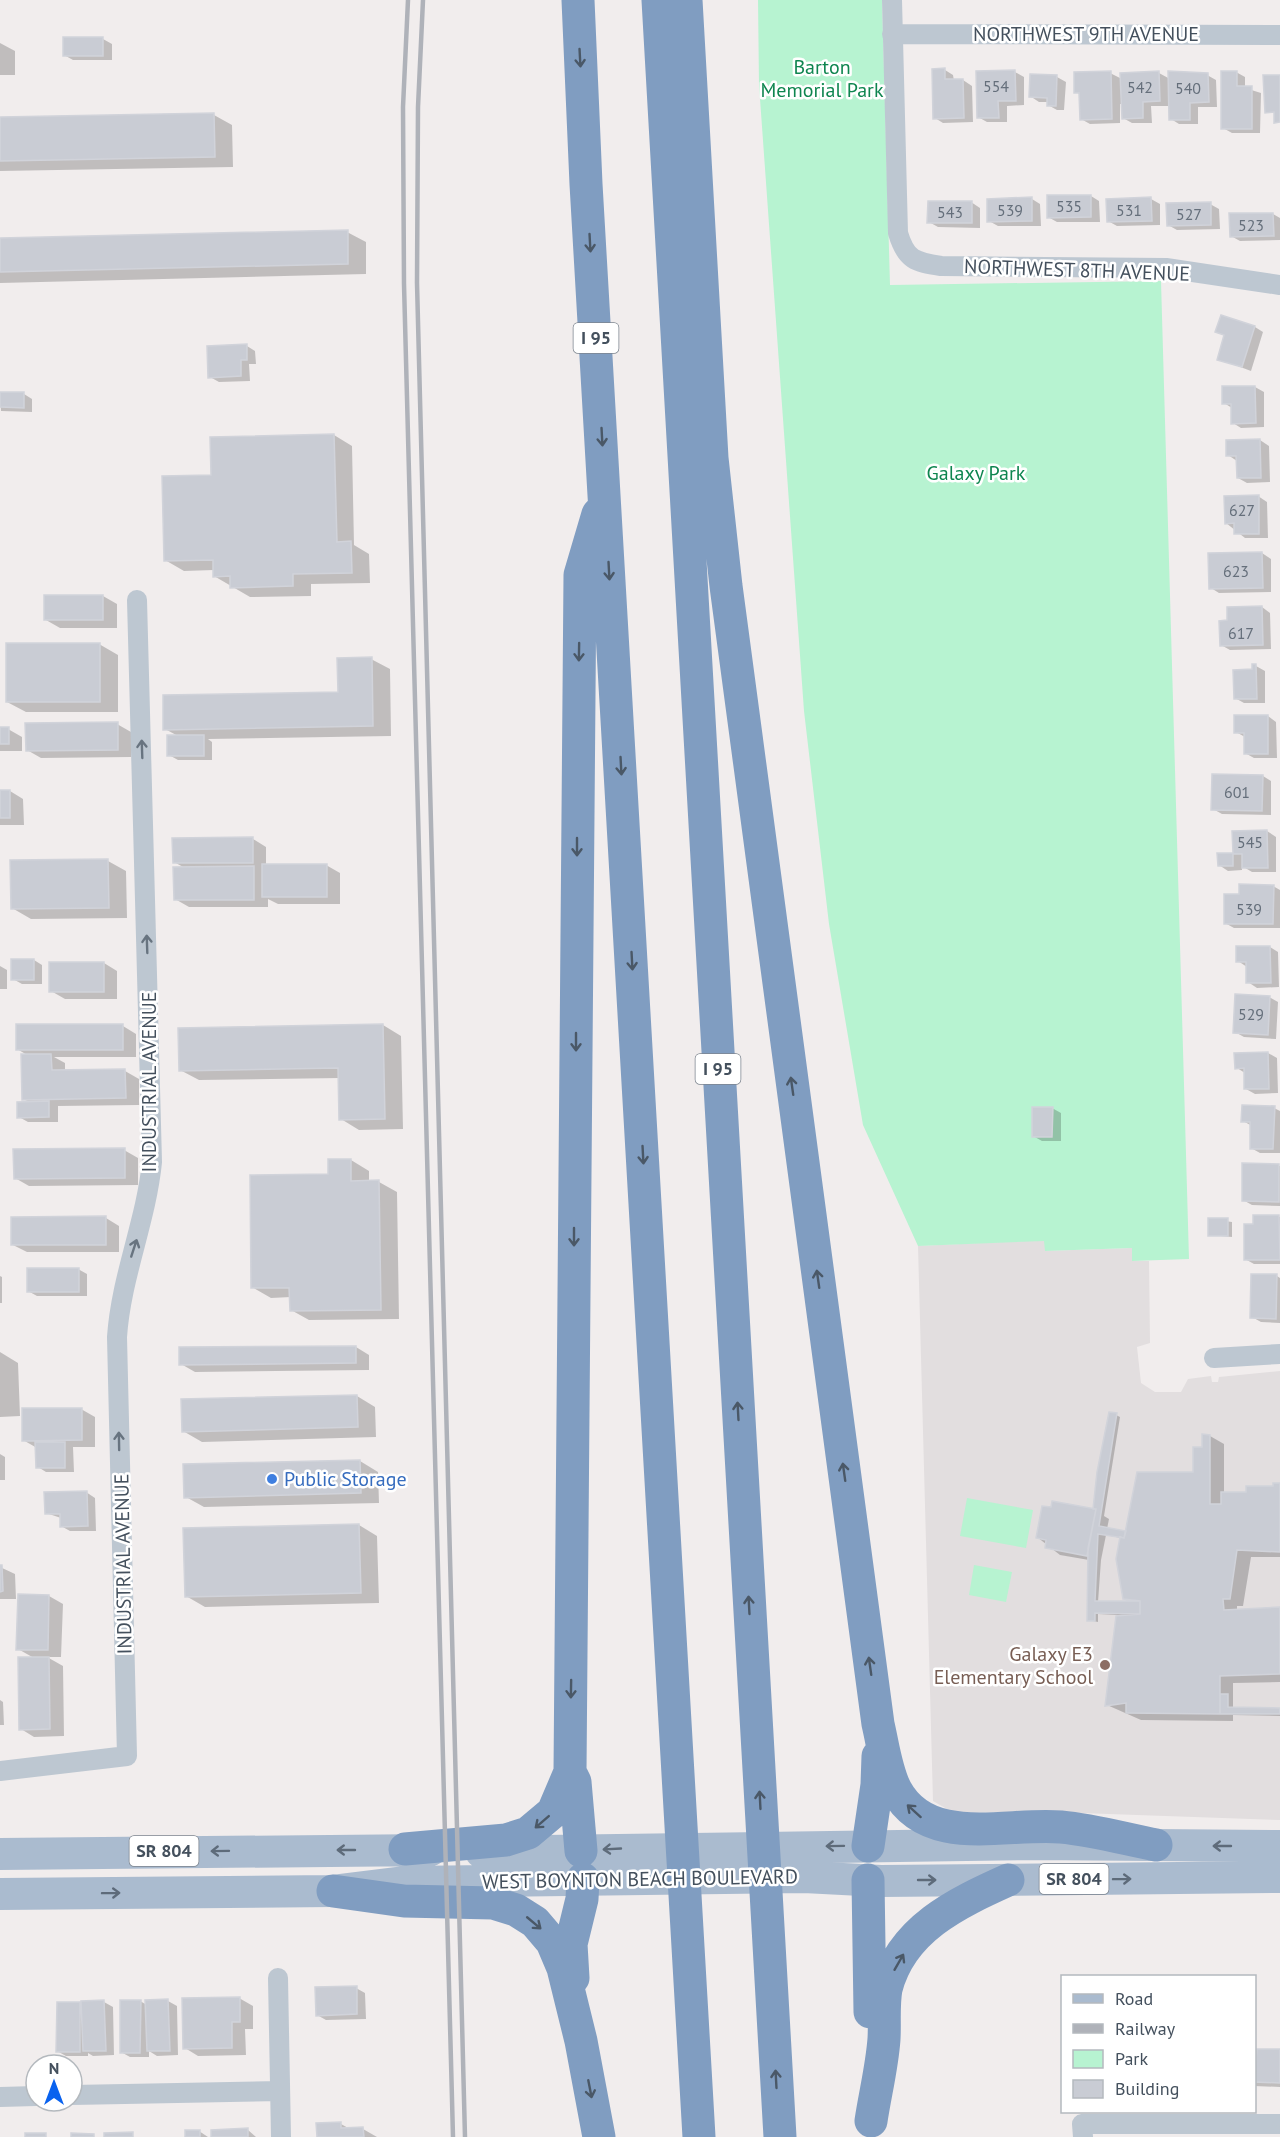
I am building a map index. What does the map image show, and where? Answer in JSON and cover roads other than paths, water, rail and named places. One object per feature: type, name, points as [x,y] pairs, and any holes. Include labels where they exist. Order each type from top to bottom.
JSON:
[{"type":"highway","name":"I 95","points":[[578,0],[699,2137]]},
{"type":"highway","name":"I 95","points":[[658,0],[780,2137]]},
{"type":"highway","points":[[686,0],[709,411],[721,543],[878,1724],[896,1791],[910,1808],[925,1820],[952,1827],[1061,1827],[1156,1845]]},
{"type":"highway","points":[[333,1891],[404,1901],[477,1869],[517,1837],[538,1827],[553,1812],[570,1772],[580,575],[605,492]]},
{"type":"highway","points":[[868,1846],[878,1774],[878,1724]]},
{"type":"highway","points":[[570,1772],[575,1782],[582,1865],[582,1899],[571,1944],[581,2041]]},
{"type":"highway","points":[[405,1849],[477,1869],[516,1910],[535,1922],[552,1942],[563,1968],[581,2041],[599,2137]]},
{"type":"highway","points":[[868,1880],[871,2129]]},
{"type":"highway","points":[[871,2129],[884,2040],[885,1999],[889,1980],[899,1960],[919,1932],[943,1912],[1008,1880]]},
{"type":"main road","points":[[868,1846],[868,1880]]},
{"type":"main road","name":"WEST BOYNTON BEACH BOULEVARD","points":[[477,1869],[582,1865],[643,1848],[1280,1846]]},
{"type":"main road","name":"SR 804","points":[[0,1854],[405,1849]]},
{"type":"main road","name":"WEST BOYNTON BEACH BOULEVARD","points":[[582,1865],[644,1879],[804,1877],[868,1880],[1008,1880],[1280,1877]]},
{"type":"main road","name":"SR 804","points":[[0,1894],[333,1891]]},
{"type":"street","points":[[892,0],[892,34]]},
{"type":"street","name":"NORTHWEST 9TH AVENUE","points":[[892,34],[1280,35]]},
{"type":"street","name":"NORTHWEST 8TH AVENUE","points":[[892,34],[898,233],[903,249],[910,257],[920,262],[941,266],[1166,268],[1280,285]]},
{"type":"street","name":"INDUSTRIAL AVENUE","points":[[0,1771],[128,1756],[117,1337],[123,1287],[142,1224],[149,1193],[152,1162],[137,600]]},
{"type":"street","points":[[1214,1358],[1280,1354]]},
{"type":"street","points":[[278,1978],[281,2137]]},
{"type":"street","points":[[84,2095],[280,2091]]},
{"type":"street","points":[[0,2097],[24,2096]]},
{"type":"street","points":[[1082,2130],[1280,2124]]},
{"type":"railway","points":[[408,0],[403,107],[404,284],[453,2137]]},
{"type":"railway","points":[[423,0],[418,107],[417,283],[465,2137]]},
{"type":"place","name":"Public Storage","points":[[272,1479]]},
{"type":"place","name":"Galaxy E3 Elementary School","points":[[1105,1665]]},
{"type":"park label","name":"Barton Memorial Park","points":[[822,78]]},
{"type":"park label","name":"Galaxy Park","points":[[976,473]]}]
